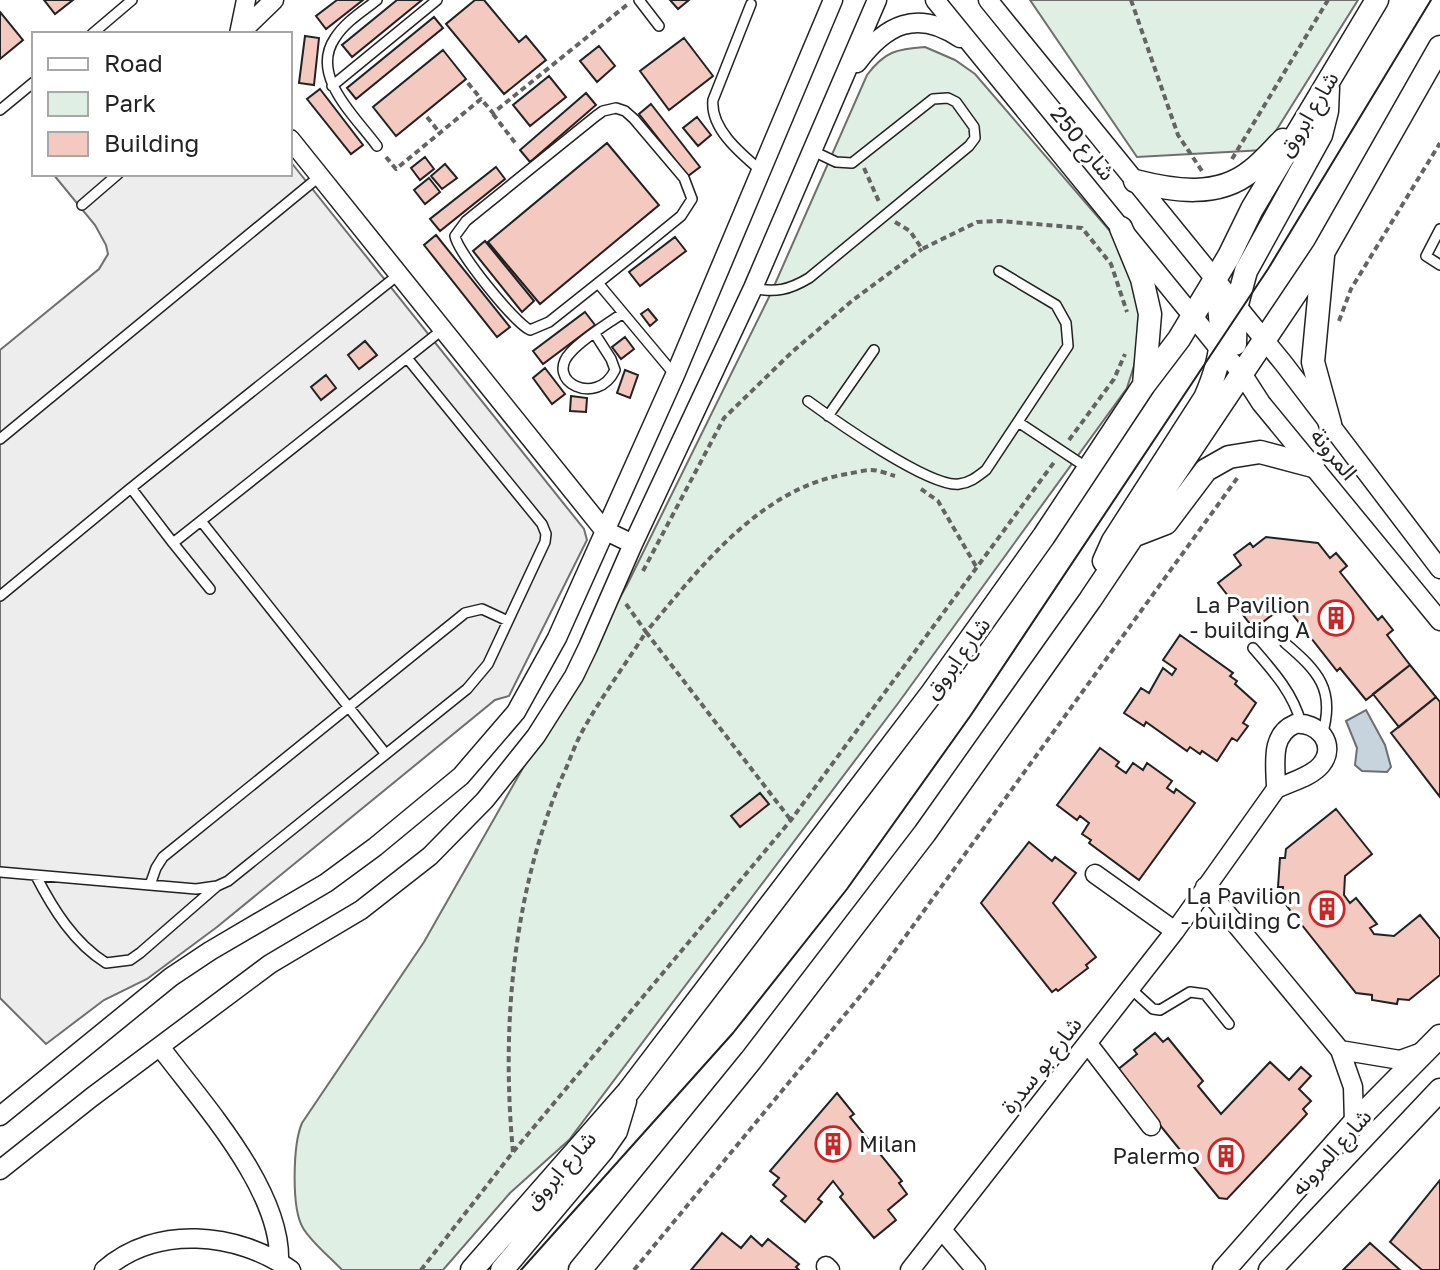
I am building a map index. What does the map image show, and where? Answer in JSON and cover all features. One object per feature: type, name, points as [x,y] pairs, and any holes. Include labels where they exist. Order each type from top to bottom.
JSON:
[{"type":"street","points":[[239,32],[246,0]]},
{"type":"street","points":[[241,32],[274,0]]},
{"type":"street","points":[[813,50],[820,0]]},
{"type":"street","points":[[0,1116],[171,977],[222,943],[326,883],[387,837],[461,776],[499,734],[532,688],[557,638],[675,375],[833,0]]},
{"type":"street","points":[[0,1170],[270,964],[361,910],[430,856],[485,800],[536,736],[574,676],[753,288],[877,0]]},
{"type":"street","name":"شارع 250","points":[[935,0],[1193,316]]},
{"type":"street","name":"شارع 250","points":[[988,0],[1215,278]]},
{"type":"street","name":"شارع ابروق","points":[[472,1270],[628,1092],[932,693],[1044,536],[1144,385],[1179,339],[1229,256],[1252,209],[1377,0]]},
{"type":"street","points":[[844,81],[868,48],[882,35],[906,24],[933,24],[947,29],[983,58]]},
{"type":"street","points":[[580,1270],[751,1060],[925,833],[1090,600],[1324,251],[1440,47]]},
{"type":"street","points":[[1241,372],[1234,336],[1236,308],[1246,271],[1321,135],[1327,111],[1327,83]]},
{"type":"street","points":[[1135,181],[1176,190],[1225,186],[1250,172],[1303,124]]},
{"type":"street","points":[[292,141],[604,530],[633,544]]},
{"type":"street","points":[[1121,228],[1142,279],[1150,314],[1144,385]]},
{"type":"street","points":[[1324,251],[1313,362],[1330,424]]},
{"type":"street","points":[[1090,600],[1113,541],[1205,398],[1218,368],[1221,320],[1215,278]]},
{"type":"street","name":"المرونة","points":[[1215,278],[1440,569]]},
{"type":"street","name":"المرونة","points":[[1193,316],[1440,621]]},
{"type":"street","points":[[1135,535],[1166,523],[1206,470],[1229,457],[1245,453],[1276,454],[1313,466]]},
{"type":"street","points":[[1276,789],[1277,741],[1289,726],[1301,723],[1313,726],[1322,735]]},
{"type":"street","name":"شارع بو سدرة","points":[[910,1270],[1175,931],[1276,789],[1321,764],[1327,746],[1322,735]]},
{"type":"street","points":[[1095,874],[1175,931]]},
{"type":"street","points":[[1205,887],[1340,1050],[1353,1087],[1354,1123]]},
{"type":"street","points":[[1088,1044],[1151,1126]]},
{"type":"street","points":[[1340,1050],[1400,1060],[1432,1044]]},
{"type":"street","name":"شارع المرونه","points":[[1224,1270],[1354,1123],[1432,1044]]},
{"type":"street","points":[[161,1048],[241,1155],[266,1203],[280,1241],[285,1266]]},
{"type":"street","name":"شارع المرونه","points":[[1270,1270],[1440,1090]]},
{"type":"street","points":[[502,1270],[602,1151],[616,1131],[628,1092]]},
{"type":"street","points":[[942,1230],[976,1270]]},
{"type":"street","points":[[104,1270],[130,1252],[154,1243],[183,1238],[215,1239],[251,1248],[285,1266]]},
{"type":"lane","points":[[94,32],[132,0]]},
{"type":"lane","points":[[377,0],[343,27],[333,40],[327,71],[332,86],[377,146]]},
{"type":"lane","points":[[332,86],[437,0]]},
{"type":"lane","points":[[636,0],[659,26]]},
{"type":"lane","points":[[751,4],[713,100],[712,110],[722,130],[741,154],[760,170]]},
{"type":"lane","points":[[0,110],[32,84]]},
{"type":"lane","points":[[753,288],[771,293],[793,288],[809,278],[969,146],[975,138],[974,127],[956,102],[948,98],[933,99],[860,158],[844,164],[813,151]]},
{"type":"lane","points":[[616,108],[634,119],[676,168],[684,178],[692,199],[681,216],[598,283],[549,322],[530,330],[516,320],[457,244],[455,236],[466,221],[596,116],[616,108]]},
{"type":"lane","points":[[82,205],[116,176]]},
{"type":"lane","points":[[0,439],[320,176]]},
{"type":"lane","points":[[1440,229],[1426,256],[1440,265]]},
{"type":"lane","points":[[808,401],[861,440],[942,482],[957,485],[973,480],[986,470],[1068,346],[1066,323],[1056,305],[999,271]]},
{"type":"lane","points":[[0,596],[398,275]]},
{"type":"lane","points":[[598,283],[675,375]]},
{"type":"lane","points":[[595,334],[615,370],[610,379],[598,387],[578,389],[569,383],[564,372],[564,361],[571,351],[623,313]]},
{"type":"lane","points":[[173,543],[442,330]]},
{"type":"lane","points":[[828,416],[874,350]]},
{"type":"lane","points":[[0,872],[196,889],[217,886],[228,881],[467,689],[488,664],[546,534],[534,514],[407,358]]},
{"type":"lane","points":[[1018,422],[1089,469]]},
{"type":"lane","points":[[131,488],[210,589]]},
{"type":"lane","points":[[201,521],[385,753]]},
{"type":"lane","points":[[150,885],[163,857],[465,613],[482,609],[508,621]]},
{"type":"lane","points":[[1285,643],[1305,660],[1322,683],[1329,702],[1322,735]]},
{"type":"lane","points":[[1253,648],[1278,677],[1301,723]]},
{"type":"lane","points":[[36,876],[55,911],[89,953],[106,963],[130,960],[217,886]]},
{"type":"lane","points":[[1130,988],[1153,1009],[1160,1010],[1190,992],[1205,994],[1229,1024]]},
{"type":"path","points":[[493,113],[636,0]]},
{"type":"path","points":[[1131,0],[1178,135],[1214,189],[1328,0]]},
{"type":"path","points":[[468,83],[516,144]]},
{"type":"path","points":[[377,146],[396,169],[481,99]]},
{"type":"path","points":[[427,117],[440,133]]},
{"type":"path","points":[[1314,339],[1332,335],[1351,289],[1440,143]]},
{"type":"path","points":[[860,158],[884,215],[910,231],[922,249]]},
{"type":"path","points":[[639,579],[724,418],[792,352],[853,300],[922,249],[977,222],[1082,228],[1111,264],[1128,319],[1150,314]]},
{"type":"path","points":[[421,1270],[513,1152],[791,820],[978,569],[1114,379],[1125,354],[1126,342]]},
{"type":"path","points":[[634,1270],[876,977],[1214,507],[1241,474],[1245,453]]},
{"type":"path","points":[[513,1152],[509,1109],[511,990],[529,876],[551,803],[582,731],[646,632],[690,579],[749,521],[794,491],[829,476],[872,470],[906,478]]},
{"type":"path","points":[[917,486],[938,501],[978,569]]},
{"type":"path","points":[[632,592],[625,606],[791,820]]},
{"type":"green space","points":[[1030,0],[1358,0],[1264,150],[1137,157]]},
{"type":"green space","points":[[925,47],[955,60],[975,74],[1118,244],[1131,271],[1140,315],[1138,351],[1127,388],[899,702],[569,1140],[510,1193],[443,1270],[342,1270],[311,1239],[299,1219],[295,1176],[302,1123],[424,942],[627,585],[771,293],[867,75],[892,53]]},
{"type":"shaded area","points":[[292,164],[584,529],[587,540],[509,696],[495,700],[217,927],[147,979],[104,1000],[46,1044],[0,998],[0,350],[99,269],[108,254],[95,225],[55,176],[292,176]]},
{"type":"shaded area","points":[[1366,710],[1385,745],[1391,767],[1387,772],[1362,771],[1355,765],[1357,748],[1346,721]]},
{"type":"building","points":[[44,0],[73,0],[55,14]]},
{"type":"building","points":[[337,0],[363,0],[326,29],[316,16]]},
{"type":"building","points":[[397,0],[422,0],[352,57],[342,45]]},
{"type":"building","points":[[475,0],[484,0],[519,42],[526,36],[546,60],[504,94],[446,24]]},
{"type":"building","points":[[670,0],[689,0],[678,9]]},
{"type":"building","points":[[0,12],[23,40],[0,59]]},
{"type":"building","points":[[434,17],[443,28],[356,99],[347,88]]},
{"type":"building","points":[[305,36],[319,38],[314,85],[299,83]]},
{"type":"building","points":[[684,38],[713,76],[669,110],[640,71]]},
{"type":"building","points":[[599,46],[615,66],[597,82],[580,61]]},
{"type":"building","points":[[443,50],[466,79],[396,136],[373,107]]},
{"type":"building","points":[[549,76],[566,97],[530,126],[513,105]]},
{"type":"building","points":[[320,89],[363,145],[351,154],[307,99]]},
{"type":"building","points":[[586,93],[596,105],[530,162],[520,150]]},
{"type":"building","points":[[651,104],[700,167],[688,176],[639,114]]},
{"type":"building","points":[[697,117],[711,135],[698,146],[683,128]]},
{"type":"building","points":[[607,143],[659,205],[540,304],[488,242]]},
{"type":"building","points":[[425,157],[434,169],[420,180],[411,168]]},
{"type":"building","points":[[445,164],[457,178],[442,189],[431,176]]},
{"type":"building","points":[[496,167],[505,179],[440,231],[430,219]]},
{"type":"building","points":[[429,178],[440,192],[425,204],[414,190]]},
{"type":"building","points":[[436,235],[510,327],[497,337],[424,245]]},
{"type":"building","points":[[675,237],[686,251],[640,286],[629,272]]},
{"type":"building","points":[[485,241],[534,301],[522,312],[473,251]]},
{"type":"building","points":[[648,309],[657,320],[650,326],[641,314]]},
{"type":"building","points":[[585,312],[595,325],[543,364],[533,351]]},
{"type":"building","points":[[625,337],[634,349],[621,359],[612,347]]},
{"type":"building","points":[[365,341],[377,355],[359,369],[348,355]]},
{"type":"building","points":[[545,368],[565,394],[552,404],[533,378]]},
{"type":"building","points":[[625,370],[638,375],[630,398],[617,393]]},
{"type":"building","points":[[326,375],[336,388],[321,400],[311,387]]},
{"type":"building","points":[[571,396],[587,398],[586,412],[570,411]]},
{"type":"building","name":"La Pavilion - building A","points":[[1266,537],[1318,543],[1330,558],[1336,553],[1347,566],[1340,572],[1378,620],[1382,616],[1393,630],[1387,635],[1410,665],[1366,700],[1340,668],[1337,671],[1285,605],[1254,629],[1218,583],[1241,565],[1234,555],[1250,543],[1253,547]]},
{"type":"building","points":[[1180,635],[1233,673],[1230,676],[1237,681],[1235,684],[1256,703],[1243,723],[1248,726],[1237,741],[1232,738],[1217,761],[1190,747],[1187,751],[1146,722],[1144,726],[1124,713],[1141,688],[1149,693],[1163,668],[1172,675],[1176,669],[1163,660]]},
{"type":"building","points":[[1410,665],[1436,697],[1399,727],[1373,694]]},
{"type":"building","points":[[1436,697],[1440,702],[1440,797],[1391,733]]},
{"type":"building","points":[[1100,748],[1119,762],[1116,766],[1126,773],[1133,763],[1143,770],[1147,763],[1172,781],[1167,788],[1174,793],[1176,789],[1195,803],[1139,880],[1089,843],[1091,840],[1082,834],[1089,823],[1080,816],[1077,820],[1057,805]]},
{"type":"building","points":[[760,793],[769,804],[740,827],[731,816]]},
{"type":"building","name":"La Pavilion - building C","points":[[1336,809],[1372,854],[1345,876],[1344,895],[1350,903],[1356,898],[1377,924],[1370,928],[1374,934],[1394,936],[1420,915],[1440,939],[1440,975],[1409,1000],[1398,999],[1397,1004],[1372,1000],[1372,995],[1356,993],[1282,900],[1283,887],[1278,887],[1280,858],[1285,858],[1286,849]]},
{"type":"building","points":[[1029,842],[1052,861],[1055,857],[1076,873],[1053,903],[1096,957],[1086,965],[1088,968],[1058,991],[1052,992],[981,903]]},
{"type":"building","name":"Palermo","points":[[1155,1033],[1163,1042],[1168,1038],[1203,1081],[1198,1086],[1221,1114],[1270,1062],[1289,1080],[1301,1067],[1311,1076],[1299,1089],[1311,1101],[1303,1109],[1307,1114],[1227,1199],[1219,1198],[1116,1071],[1137,1054],[1134,1050]]},
{"type":"building","name":"Milan","points":[[837,1093],[854,1114],[850,1117],[902,1181],[899,1183],[907,1194],[888,1210],[896,1220],[874,1238],[840,1197],[843,1194],[833,1181],[818,1199],[822,1202],[805,1222],[781,1201],[786,1196],[773,1185],[779,1178],[770,1171]]},
{"type":"building","points":[[1440,1180],[1440,1270],[1422,1270],[1390,1242]]},
{"type":"building","points":[[722,1233],[741,1248],[751,1236],[762,1246],[768,1239],[799,1264],[796,1267],[799,1270],[691,1270]]},
{"type":"building","points":[[1370,1243],[1400,1270],[1343,1270]]},
{"type":"tram line","points":[[521,1270],[733,1033],[847,889],[971,715],[1268,269],[1431,0]]},
{"type":"place","name":"La Pavilion - building A","points":[[1336,618]]},
{"type":"place","name":"La Pavilion - building C","points":[[1327,909]]},
{"type":"place","name":"Milan","points":[[833,1144]]},
{"type":"place","name":"Palermo","points":[[1226,1156]]}]
